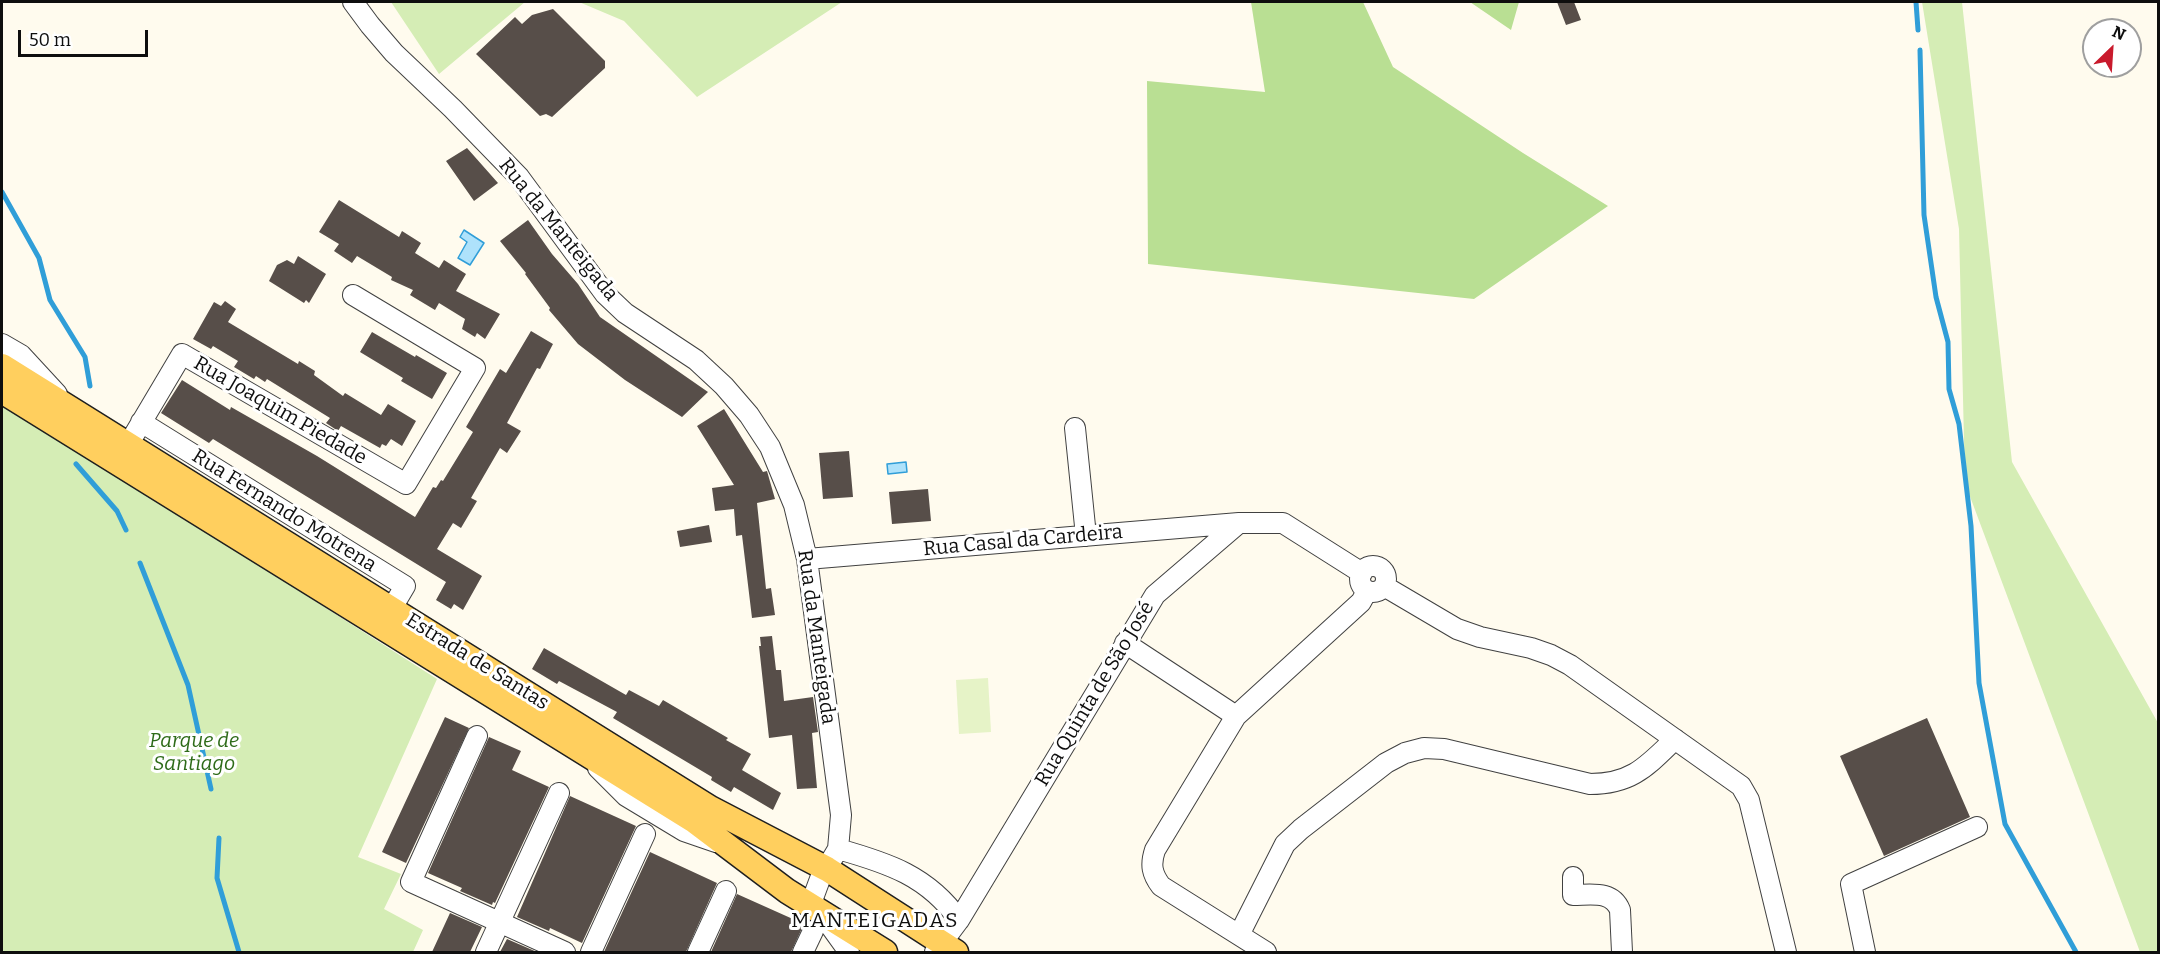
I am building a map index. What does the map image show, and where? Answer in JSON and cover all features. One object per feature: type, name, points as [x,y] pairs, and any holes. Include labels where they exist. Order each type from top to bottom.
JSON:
[{"type":"main road","name":"Estrada de Santas","points":[[2,366],[710,808],[832,859],[944,949]]},
{"type":"main road","name":"Estrada de Santas","points":[[2,391],[693,820],[787,891],[814,920],[885,952]]},
{"type":"street","name":"Rua da Manteigada","points":[[353,2],[369,25],[394,53],[519,177],[605,294],[625,313],[696,360],[749,415],[770,447],[794,505],[807,559],[841,815],[832,859]]},
{"type":"street","name":"Rua Joaquim Piedade","points":[[128,445],[182,354],[406,484],[475,368],[353,296]]},
{"type":"street","points":[[2,344],[21,356],[71,409]]},
{"type":"street","name":"Rua Fernando Motrena","points":[[141,422],[405,586],[392,608]]},
{"type":"street","points":[[1075,428],[1086,536]]},
{"type":"street","name":"Rua Casal da Cardeira","points":[[807,559],[1239,523]]},
{"type":"street","points":[[1239,523],[1283,523],[1371,583],[1457,629],[1551,655],[1570,665],[1741,786],[1746,793],[1786,952]]},
{"type":"street","name":"Rua Quinta de São José","points":[[944,949],[1155,595],[1239,523]]},
{"type":"street","points":[[1266,952],[1161,886],[1153,876],[1152,862],[1155,850],[1236,716],[1361,602],[1371,583]]},
{"type":"street","points":[[1125,643],[1236,716]]},
{"type":"street","points":[[477,736],[411,882],[565,952]]},
{"type":"street","points":[[1239,935],[1285,844],[1386,763],[1405,753],[1424,748],[1443,749],[1590,784],[1610,784],[1645,768],[1676,739]]},
{"type":"street","points":[[486,952],[559,793]]},
{"type":"street","points":[[1865,952],[1851,884],[1977,827]]},
{"type":"street","points":[[591,952],[645,834]]},
{"type":"street","points":[[803,952],[814,920],[815,890],[832,859],[878,860],[899,869],[935,891],[960,920]]},
{"type":"street","points":[[1573,878],[1573,895],[1605,895],[1618,905],[1622,952]]},
{"type":"street","points":[[698,952],[726,891]]},
{"type":"street","points":[[814,920],[831,927],[849,952]]},
{"type":"green space","points":[[391,2],[525,2],[439,74]]},
{"type":"green space","points":[[579,2],[842,2],[697,97],[624,21]]},
{"type":"green space","points":[[1251,2],[1363,2],[1393,67],[1608,206],[1474,299],[1148,264],[1147,81],[1265,92]]},
{"type":"green space","points":[[1470,2],[1519,2],[1511,30]]},
{"type":"green space","points":[[1922,2],[1962,2],[2012,462],[2158,723],[2158,952],[2140,952],[1965,483],[1959,229]]},
{"type":"green space","name":"Parque de Santiago","points":[[2,406],[437,679],[358,857],[401,874],[384,909],[423,930],[413,952],[2,952]]},
{"type":"green space","points":[[988,678],[991,732],[959,734],[956,680]]},
{"type":"water","points":[[464,230],[484,243],[470,265],[458,258],[467,242],[460,237]]},
{"type":"water","points":[[906,462],[907,472],[888,474],[887,464]]},
{"type":"building","points":[[1557,2],[1574,2],[1581,20],[1566,25]]},
{"type":"building","points":[[553,9],[605,61],[605,68],[552,117],[546,114],[540,116],[476,54],[515,17],[522,24],[532,15]]},
{"type":"building","points":[[467,148],[498,183],[474,201],[446,161]]},
{"type":"building","points":[[339,200],[399,237],[402,231],[421,243],[415,253],[439,268],[444,260],[466,274],[456,291],[500,314],[485,339],[477,333],[475,337],[462,329],[465,319],[439,303],[435,310],[410,295],[413,290],[391,280],[392,277],[357,256],[352,263],[334,251],[339,244],[319,232]]},
{"type":"building","points":[[528,220],[552,254],[578,284],[600,317],[708,392],[682,417],[625,380],[578,344],[549,310],[550,308],[526,273],[500,241]]},
{"type":"building","points":[[298,256],[326,274],[309,303],[306,300],[304,303],[269,281],[277,265],[287,260],[294,264]]},
{"type":"building","points":[[225,301],[236,309],[228,322],[298,364],[299,361],[315,371],[314,375],[343,396],[345,393],[381,415],[388,404],[416,421],[402,446],[391,439],[386,446],[382,444],[380,448],[341,426],[338,431],[326,423],[330,418],[267,379],[265,382],[256,376],[254,379],[234,367],[238,361],[213,346],[211,349],[193,339],[214,302],[221,306]]},
{"type":"building","points":[[531,331],[553,344],[507,423],[521,431],[507,453],[500,448],[471,498],[477,501],[461,528],[453,523],[437,549],[482,576],[463,610],[454,604],[451,609],[436,600],[446,582],[213,439],[209,443],[161,413],[182,380],[230,410],[231,407],[317,456],[415,517],[433,487],[436,488],[441,480],[443,481],[473,432],[466,427],[500,369],[506,373]]},
{"type":"building","points":[[372,332],[447,373],[432,399],[401,381],[403,378],[360,352]]},
{"type":"building","points":[[724,409],[763,472],[767,471],[775,499],[757,503],[766,589],[771,588],[775,615],[752,618],[742,535],[736,536],[734,509],[715,511],[712,488],[734,485],[697,426]]},
{"type":"building","points":[[849,451],[853,497],[823,499],[819,453]]},
{"type":"building","points":[[928,489],[931,521],[892,524],[889,492]]},
{"type":"building","points":[[709,525],[712,542],[680,547],[677,531]]},
{"type":"building","points":[[772,636],[776,670],[781,670],[784,701],[813,697],[818,732],[812,733],[817,788],[797,789],[792,735],[769,738],[759,646],[761,646],[760,637]]},
{"type":"building","points":[[544,648],[626,695],[629,690],[659,706],[663,700],[751,754],[742,770],[781,793],[773,810],[734,787],[731,792],[711,780],[712,777],[613,718],[617,712],[559,681],[557,684],[532,669]]},
{"type":"building","points":[[445,717],[469,728],[406,863],[382,852]]},
{"type":"building","points":[[1927,718],[1970,817],[1884,856],[1840,756]]},
{"type":"building","points":[[489,737],[521,751],[512,770],[549,787],[495,903],[493,902],[492,905],[428,873]]},
{"type":"building","points":[[570,796],[636,826],[582,943],[550,928],[549,931],[517,917]]},
{"type":"building","points":[[650,852],[717,883],[686,952],[604,952]]},
{"type":"building","points":[[737,894],[804,924],[791,952],[711,952]]},
{"type":"building","points":[[450,913],[482,927],[470,952],[432,952]]},
{"type":"building","points":[[507,939],[537,952],[500,952]]},
{"type":"waterway","points":[[1916,2],[1918,30]]},
{"type":"waterway","points":[[1920,50],[1924,215],[1936,297],[1948,342],[1949,389],[1959,424],[1971,526],[1979,683],[2005,824],[2076,952]]},
{"type":"waterway","points":[[2,192],[39,258],[50,300],[85,357],[90,386]]},
{"type":"waterway","points":[[76,464],[117,511],[126,530]]},
{"type":"waterway","points":[[140,563],[188,685],[211,789]]},
{"type":"waterway","points":[[219,838],[217,878],[239,952]]},
{"type":"district","name":"MANTEIGADAS","points":[[875,921]]}]
